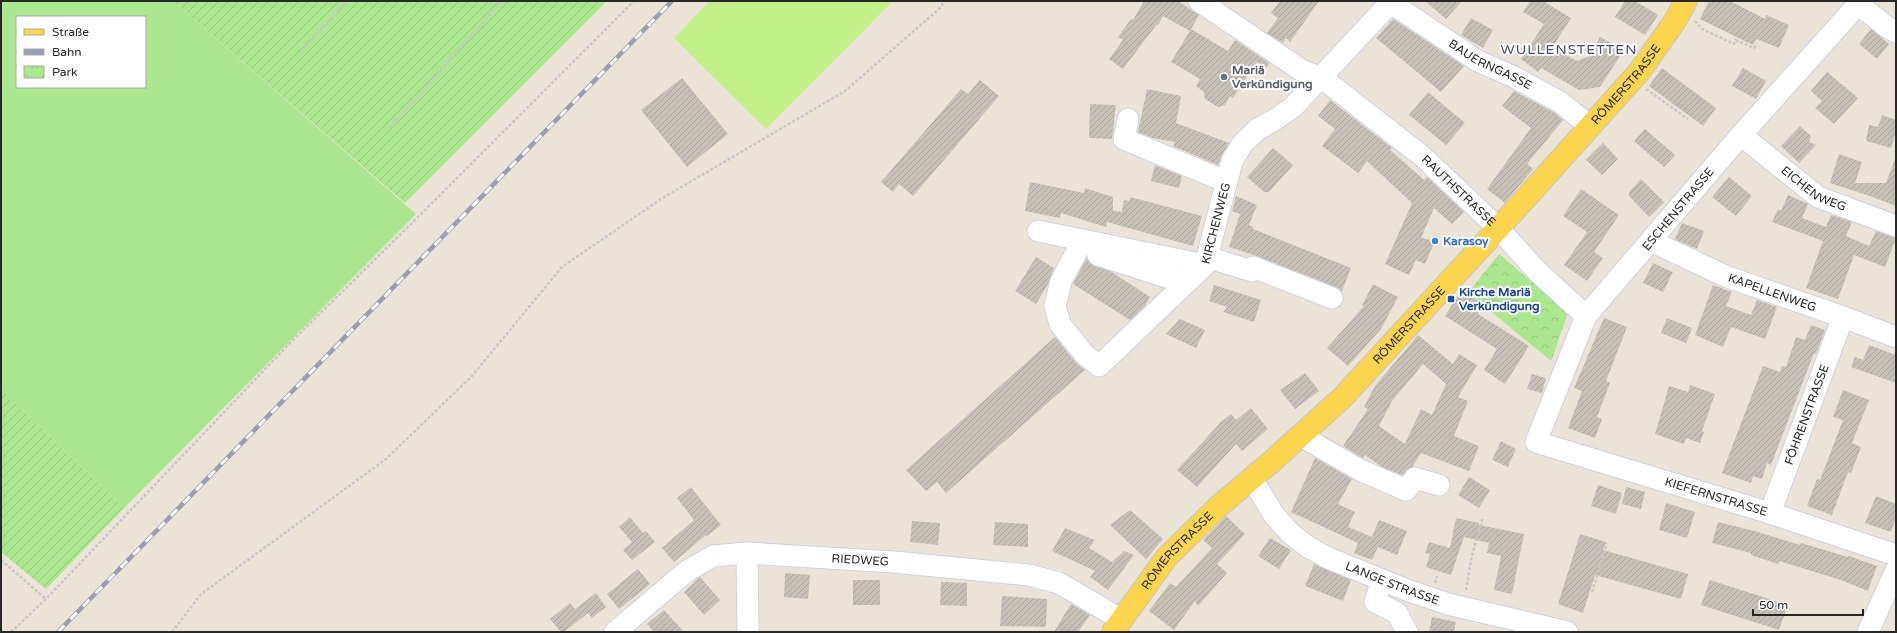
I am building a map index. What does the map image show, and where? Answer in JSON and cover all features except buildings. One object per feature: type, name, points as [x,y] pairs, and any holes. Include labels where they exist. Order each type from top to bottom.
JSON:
[{"type":"main road","name":"RÖMERSTRASSE","points":[[1118,626],[1166,558],[1218,506],[1252,479],[1301,436],[1356,383],[1498,228],[1632,79],[1675,21],[1684,5]]},
{"type":"street","name":"RAUTHSTRASSE","points":[[1199,1],[1301,70],[1322,78],[1422,156],[1498,228],[1538,272],[1586,316]]},
{"type":"street","name":"KIRCHENWEG","points":[[1038,231],[1081,245],[1206,261],[1232,161],[1242,143],[1258,129],[1293,107],[1322,78],[1391,2]]},
{"type":"street","name":"BAUERNGASSE","points":[[1391,2],[1478,60],[1514,77],[1560,102],[1590,126]]},
{"type":"street","points":[[1860,2],[1887,27],[1896,32]]},
{"type":"street","name":"ESCHENSTRASSE","points":[[1536,442],[1586,316],[1741,134],[1860,2]]},
{"type":"street","points":[[1128,119],[1124,139],[1227,182]]},
{"type":"street","name":"EICHENWEG","points":[[1741,134],[1818,197],[1896,226]]},
{"type":"street","name":"KAPELLENWEG","points":[[1651,241],[1725,276],[1896,337]]},
{"type":"street","points":[[1185,284],[1081,245],[1060,281],[1054,306],[1060,324],[1085,355],[1099,366],[1185,284],[1206,261],[1252,271],[1253,267],[1332,298]]},
{"type":"street","name":"FÖHRENSTRASSE","points":[[1770,513],[1843,317]]},
{"type":"street","points":[[1301,436],[1360,470],[1406,490],[1415,478],[1439,485]]},
{"type":"street","name":"KIEFERNSTRASSE","points":[[1536,442],[1770,513],[1896,555]]},
{"type":"street","name":"LANGE STRASSE","points":[[1252,479],[1274,515],[1298,540],[1328,558],[1431,599],[1566,632]]},
{"type":"street","points":[[747,553],[748,632]]},
{"type":"street","name":"RIEDWEG","points":[[615,632],[687,571],[713,556],[747,553],[894,562],[1028,576],[1059,583],[1118,626]]},
{"type":"street","points":[[1868,632],[1896,570]]},
{"type":"street","points":[[1382,580],[1375,602],[1398,613],[1407,632]]},
{"type":"path","points":[[301,51],[348,1]]},
{"type":"path","points":[[390,129],[501,1]]},
{"type":"path","points":[[11,632],[46,598],[290,343],[634,1]]},
{"type":"path","points":[[172,632],[200,594],[386,459],[472,376],[562,267],[661,199],[845,91],[940,9],[946,1]]},
{"type":"path","points":[[1684,5],[1702,29],[1734,44],[1736,40],[1754,48],[1757,43]]},
{"type":"path","points":[[1632,79],[1688,119]]},
{"type":"path","points":[[1463,608],[1472,555],[1483,517]]},
{"type":"path","points":[[1592,592],[1607,543]]},
{"type":"path","points":[[1,560],[46,598]]},
{"type":"green space","points":[[1,1],[173,1],[416,214],[124,508],[1,389]]},
{"type":"green space","points":[[173,1],[607,1],[405,203]]},
{"type":"green space","points":[[710,1],[893,1],[766,129],[674,38]]},
{"type":"green space","points":[[1499,254],[1568,313],[1551,361],[1483,305],[1467,294]]},
{"type":"green space","points":[[1,389],[124,508],[46,589],[1,552]]},
{"type":"railway","points":[[58,632],[672,1]]},
{"type":"place","name":"Mariä Verkündigung","points":[[1224,77]]},
{"type":"place","name":"Karasoy","points":[[1435,241]]},
{"type":"place","name":"Kirche Mariä Verkündigung","points":[[1451,299]]},
{"type":"district","name":"WULLENSTETTEN","points":[[1569,49]]}]
